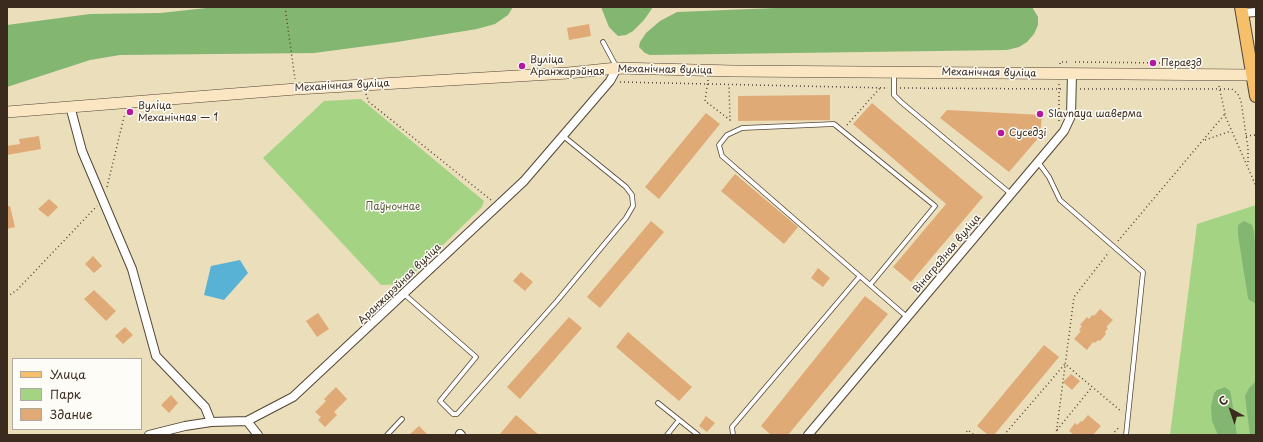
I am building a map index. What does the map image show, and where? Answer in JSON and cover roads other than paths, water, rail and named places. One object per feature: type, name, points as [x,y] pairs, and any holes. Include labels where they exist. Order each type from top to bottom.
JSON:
[{"type":"main road","points":[[1242,10],[1256,96]]},
{"type":"street","points":[[1242,10],[1256,12]]},
{"type":"street","name":"Механічная вуліца","points":[[7,112],[296,89],[568,74],[617,68],[1253,75]]},
{"type":"street","name":"Аранжарэйная вуліца","points":[[148,435],[185,426],[211,422],[247,421],[294,398],[496,205],[524,181],[610,81],[617,68]]},
{"type":"street","name":"Вінаградная вуліца","points":[[808,435],[1038,162],[1069,123],[1071,116],[1072,74]]},
{"type":"street","points":[[70,106],[82,151],[104,198],[132,269],[156,356],[205,407],[211,422]]},
{"type":"street","points":[[247,421],[258,435]]},
{"type":"lane","points":[[603,42],[617,68]]},
{"type":"lane","points":[[894,72],[894,95],[1011,194]]},
{"type":"lane","points":[[870,285],[935,206],[834,124],[742,128],[727,135],[719,145],[722,156],[870,285],[908,317]]},
{"type":"lane","points":[[404,294],[476,357],[440,401],[453,414],[456,414],[557,301],[626,218],[633,206],[632,195],[626,187],[562,135]]},
{"type":"lane","points":[[1038,162],[1049,177],[1060,200],[1143,272],[1126,435]]},
{"type":"lane","points":[[733,435],[732,427],[860,276]]},
{"type":"lane","points":[[658,403],[698,435]]},
{"type":"lane","points":[[387,435],[402,419]]},
{"type":"lane","points":[[667,435],[679,420]]},
{"type":"water","points":[[240,260],[248,273],[224,300],[204,295],[211,266]]},
{"type":"place","name":"Пераезд","points":[[1153,63]]},
{"type":"place","name":"Вуліца Аранжарэйная","points":[[522,66]]},
{"type":"place","name":"Вуліца Механічная — 1","points":[[130,112]]},
{"type":"place","name":"Slavnaya шаверма","points":[[1040,114]]},
{"type":"place","name":"Суседзі","points":[[1001,133]]},
{"type":"park label","name":"Паўночнае","points":[[393,207]]}]
